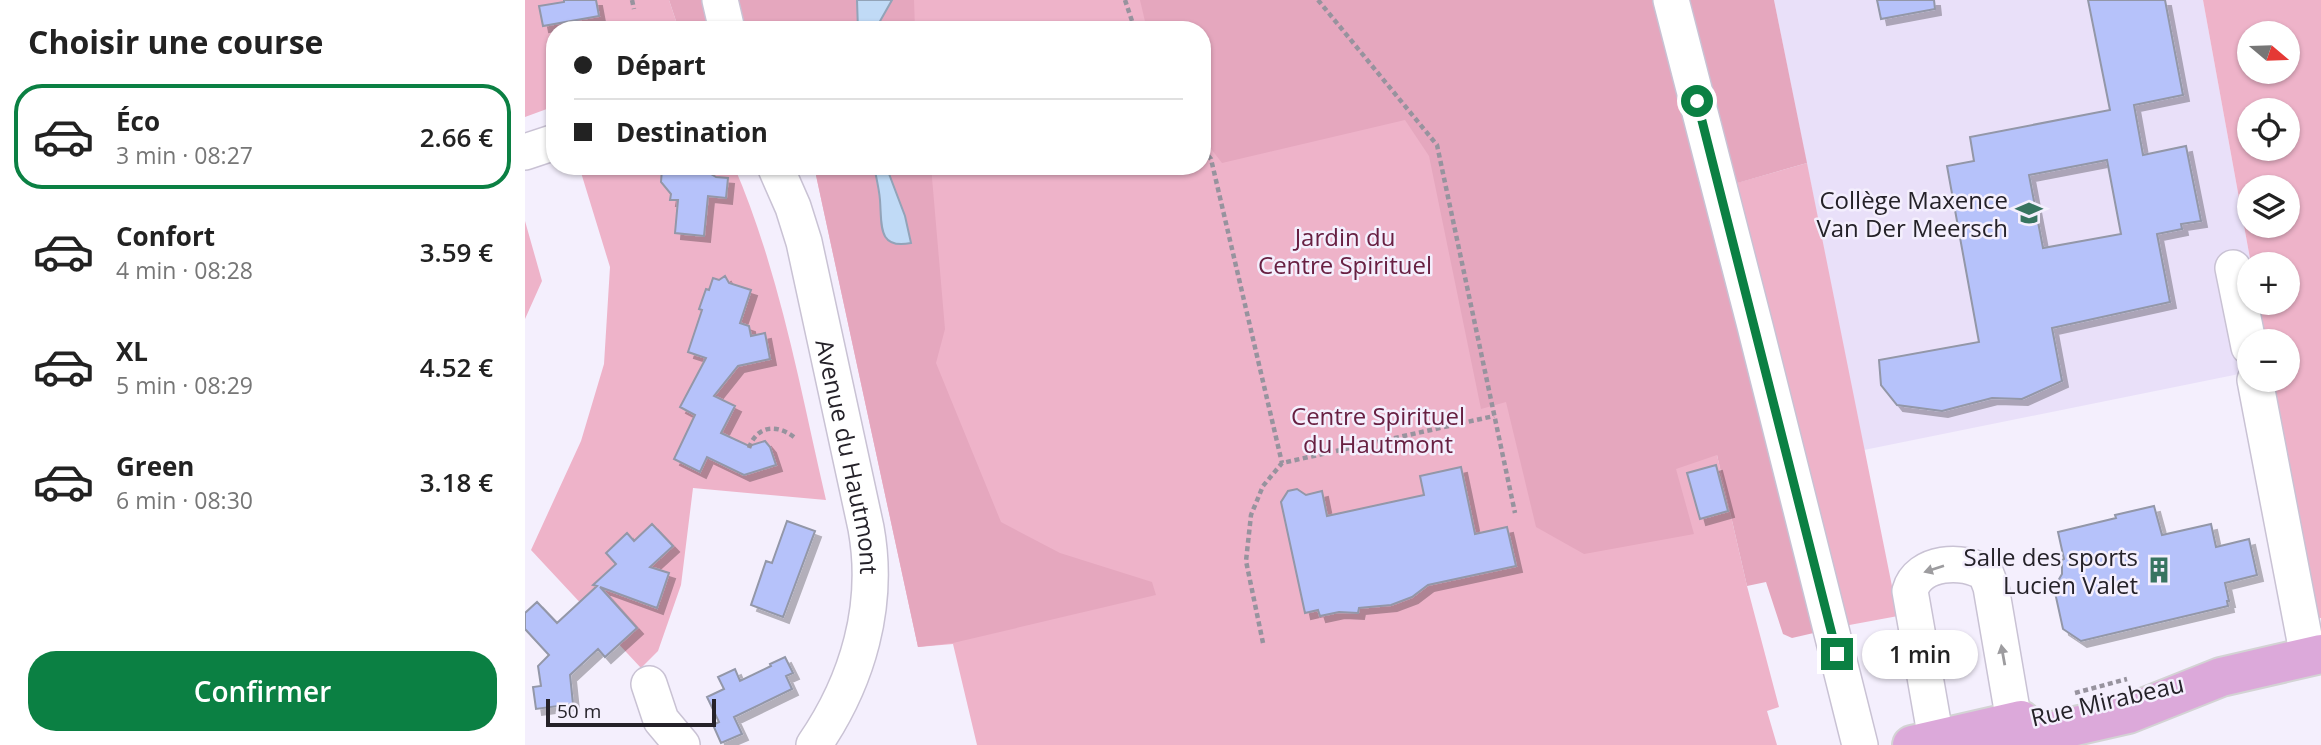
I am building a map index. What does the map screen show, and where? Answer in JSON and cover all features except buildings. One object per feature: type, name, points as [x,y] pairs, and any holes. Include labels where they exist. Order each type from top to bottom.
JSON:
[{"type":"main road","name":"Rue Mirabeau","points":[[1929,743],[2008,735],[2162,686],[2221,677],[2315,655]]},
{"type":"street","points":[[720,0],[725,21]]},
{"type":"street","points":[[1676,9],[1860,745]]},
{"type":"street","points":[[525,152],[546,145]]},
{"type":"street","name":"Avenue du Hautmont","points":[[779,175],[804,242],[869,546],[871,590],[862,643],[838,703],[814,745]]},
{"type":"street","points":[[2233,268],[2245,329]]},
{"type":"street","points":[[2258,392],[2315,655]]},
{"type":"street","points":[[1929,743],[1910,591],[1919,574],[1941,566],[1968,565],[1986,574],[1991,587],[2008,735]]},
{"type":"street","points":[[649,684],[661,720],[683,745]]},
{"type":"path","points":[[632,0],[633,9]]},
{"type":"path","points":[[1125,0],[1132,21]]},
{"type":"path","points":[[1318,0],[1437,145],[1515,513]]},
{"type":"path","points":[[1211,159],[1282,463]]},
{"type":"path","points":[[1263,643],[1246,561],[1247,550],[1251,515],[1263,486],[1282,463],[1494,416]]},
{"type":"path","points":[[749,448],[761,431],[773,428],[783,429],[794,438]]},
{"type":"shaded area","points":[[669,0],[857,0],[858,21],[676,21]]},
{"type":"shaded area","points":[[892,0],[914,0],[915,21],[880,21]]},
{"type":"shaded area","points":[[1140,0],[1774,0],[1807,163],[1734,184],[1844,626],[1792,638],[1783,634],[1766,582],[1747,586],[1717,455],[1676,469],[1694,534],[1584,554],[1536,527],[1506,402],[1481,409],[1429,156],[1405,120],[1222,163],[1211,149],[1211,21],[1145,21]]},
{"type":"shaded area","name":"Collège Maxence Van Der Meersch","points":[[1774,0],[2203,0],[2237,187],[2237,238],[2246,238],[2249,252],[2237,252],[2237,315],[2249,315],[2249,329],[2237,329],[2237,374],[1864,450]]},
{"type":"shaded area","points":[[816,175],[875,175],[879,197],[911,243],[905,216],[889,175],[932,175],[945,329],[936,363],[1001,522],[1060,553],[1152,582],[1156,595],[953,643],[918,647]]},
{"type":"green space","points":[[525,0],[669,0],[676,21],[546,21],[546,109],[525,117]]},
{"type":"green space","name":"Centre Spirituel du Hautmont","points":[[777,0],[1586,0],[1717,455],[1747,586],[1779,707],[1767,711],[1777,745],[977,745],[953,644],[918,647],[816,175],[1211,175],[1211,21],[782,21]]},
{"type":"green space","points":[[2203,0],[2321,0],[2321,618],[2316,619],[2273,392],[2300,392],[2300,329],[2263,329],[2260,315],[2300,315],[2300,252],[2249,252],[2246,238],[2300,238],[2300,175],[2237,175],[2237,187]]},
{"type":"green space","points":[[1807,163],[1898,616],[1844,626],[1733,184]]},
{"type":"green space","points":[[582,175],[738,175],[776,289],[826,500],[693,488],[681,585],[658,651],[641,668],[531,550],[581,441],[604,364],[610,267]]},
{"type":"green space","points":[[525,221],[542,281],[525,319]]},
{"type":"water","points":[[857,0],[892,0],[880,21],[858,21]]},
{"type":"water","points":[[876,175],[889,175],[905,216],[911,243],[892,243],[883,233]]},
{"type":"place","name":"Collège Maxence Van Der Meersch","points":[[2029,213]]},
{"type":"place","name":"Salle des sports Lucien Valet","points":[[2159,570]]},
{"type":"route","points":[[1697,101],[1837,654]]},
{"type":"park label","name":"Jardin du Centre Spirituel","points":[[1345,250]]}]
